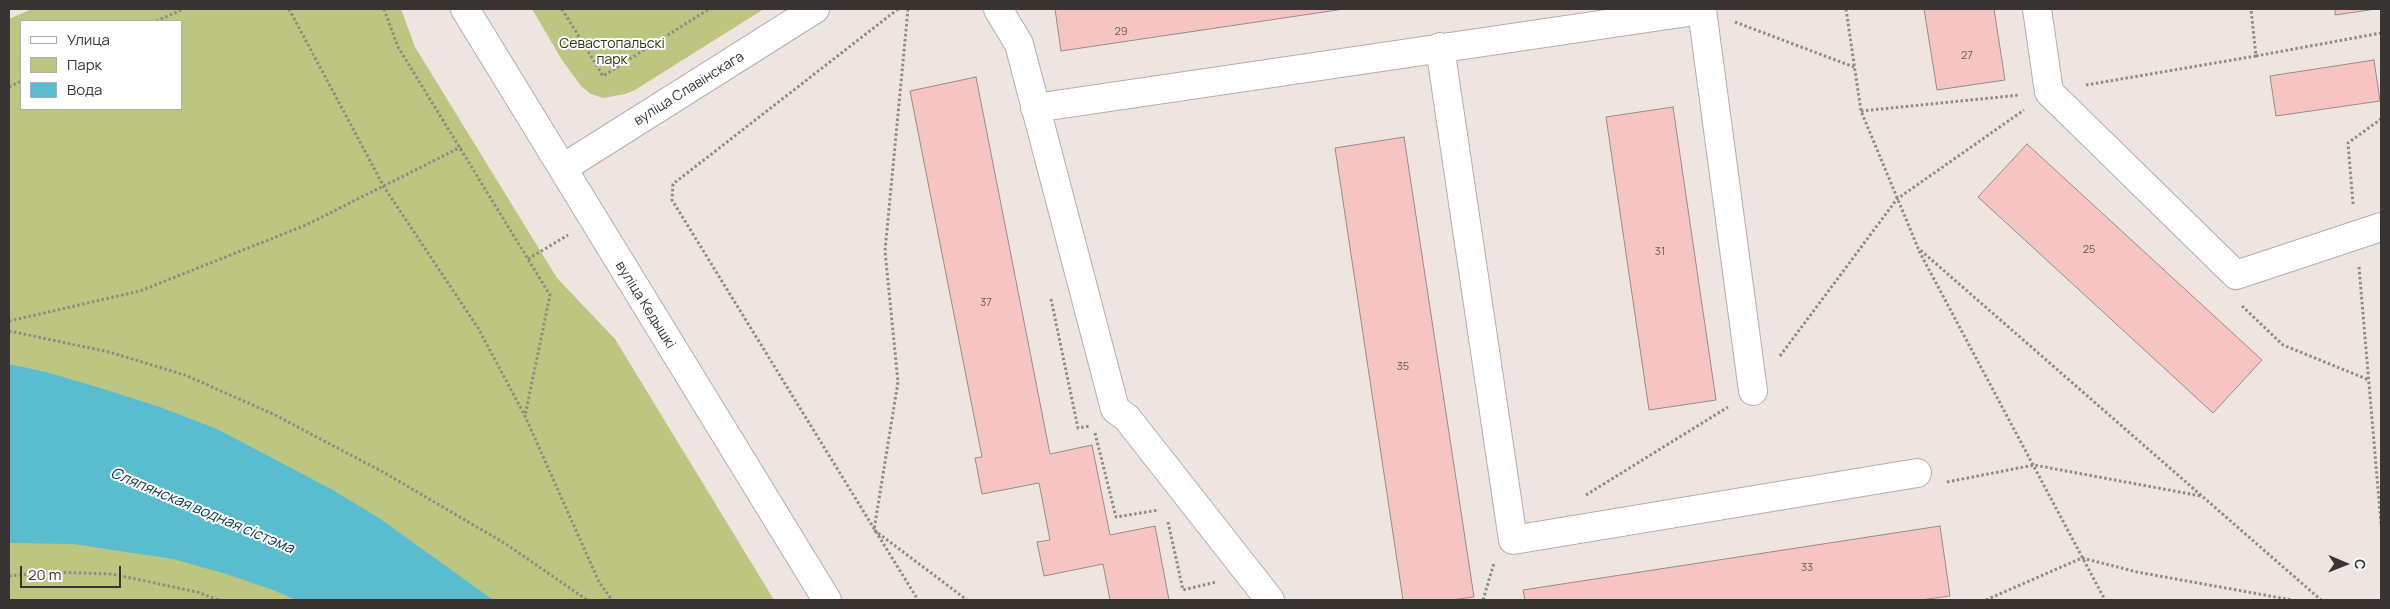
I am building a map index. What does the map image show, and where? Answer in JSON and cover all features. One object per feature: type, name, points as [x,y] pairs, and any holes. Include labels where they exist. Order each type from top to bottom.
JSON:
[{"type":"street","name":"вуліца Кедышкі","points":[[465,9],[827,600]]},
{"type":"street","name":"вуліца Славінскага","points":[[563,168],[815,9]]},
{"type":"street","points":[[998,9],[1019,44],[1116,409],[1127,418],[1270,600]]},
{"type":"street","points":[[2037,9],[2049,92],[2236,275],[2356,237],[2381,227]]},
{"type":"street","points":[[1035,108],[1702,10],[1753,391]]},
{"type":"street","points":[[1440,47],[1513,540],[1917,473]]},
{"type":"path","points":[[158,20],[184,9]]},
{"type":"path","points":[[289,9],[384,188],[478,328],[525,416],[599,582],[612,600]]},
{"type":"path","points":[[384,9],[398,47],[550,295],[525,416]]},
{"type":"path","points":[[562,9],[603,76],[709,9]]},
{"type":"path","points":[[898,9],[673,184],[672,200],[918,600]]},
{"type":"path","points":[[874,530],[898,382],[884,251],[908,9]]},
{"type":"path","points":[[1846,9],[1861,111],[1918,248],[2105,600]]},
{"type":"path","points":[[2251,9],[2256,56]]},
{"type":"path","points":[[1702,10],[1854,67]]},
{"type":"path","points":[[1861,111],[2049,92],[2381,33]]},
{"type":"path","points":[[1579,499],[1753,391],[1897,199],[2049,92]]},
{"type":"path","points":[[2381,119],[2348,143],[2381,524]]},
{"type":"path","points":[[9,320],[140,291],[306,226],[384,188],[461,147]]},
{"type":"path","points":[[528,259],[593,220]]},
{"type":"path","points":[[1918,248],[2321,600]]},
{"type":"path","points":[[9,331],[109,352],[185,375],[273,414],[383,472],[506,544],[587,600]]},
{"type":"path","points":[[1917,473],[1923,486],[2034,465],[2202,496]]},
{"type":"path","points":[[874,530],[967,600]]},
{"type":"path","points":[[1483,600],[1496,557],[1513,540]]},
{"type":"path","points":[[1986,600],[2082,558],[2137,572],[2292,600]]},
{"type":"path","points":[[9,576],[50,572],[112,574],[197,592],[220,600]]},
{"type":"green space","points":[[32,9],[401,9],[415,47],[557,278],[615,339],[774,600],[9,600],[9,19]]},
{"type":"green space","name":"Севастопальскі парк","points":[[532,9],[764,9],[635,90],[603,98],[591,94],[581,86],[562,60]]},
{"type":"water","name":"Сляпянская водная сістэма","points":[[9,364],[46,372],[97,387],[160,407],[217,429],[331,489],[379,518],[493,600],[296,600],[226,574],[173,559],[73,544],[9,543]]},
{"type":"building","points":[[1055,9],[1344,9],[1061,51]]},
{"type":"building","points":[[1924,9],[1994,9],[2005,80],[1937,90]]},
{"type":"building","points":[[2335,9],[2376,9],[2335,15]]},
{"type":"building","points":[[2374,60],[2380,101],[2276,116],[2270,76]]},
{"type":"building","points":[[976,77],[1050,454],[1092,445],[1110,535],[1155,526],[1169,600],[1110,600],[1103,564],[1044,576],[1037,542],[1050,540],[1039,483],[982,494],[975,458],[982,457],[910,91]]},
{"type":"building","points":[[1673,107],[1716,400],[1649,410],[1606,117]]},
{"type":"building","points":[[1404,137],[1474,597],[1450,600],[1403,600],[1335,148]]},
{"type":"building","points":[[2027,144],[2262,360],[2213,413],[1978,197]]},
{"type":"building","points":[[1940,526],[1950,596],[1920,600],[1525,600],[1523,590]]}]
